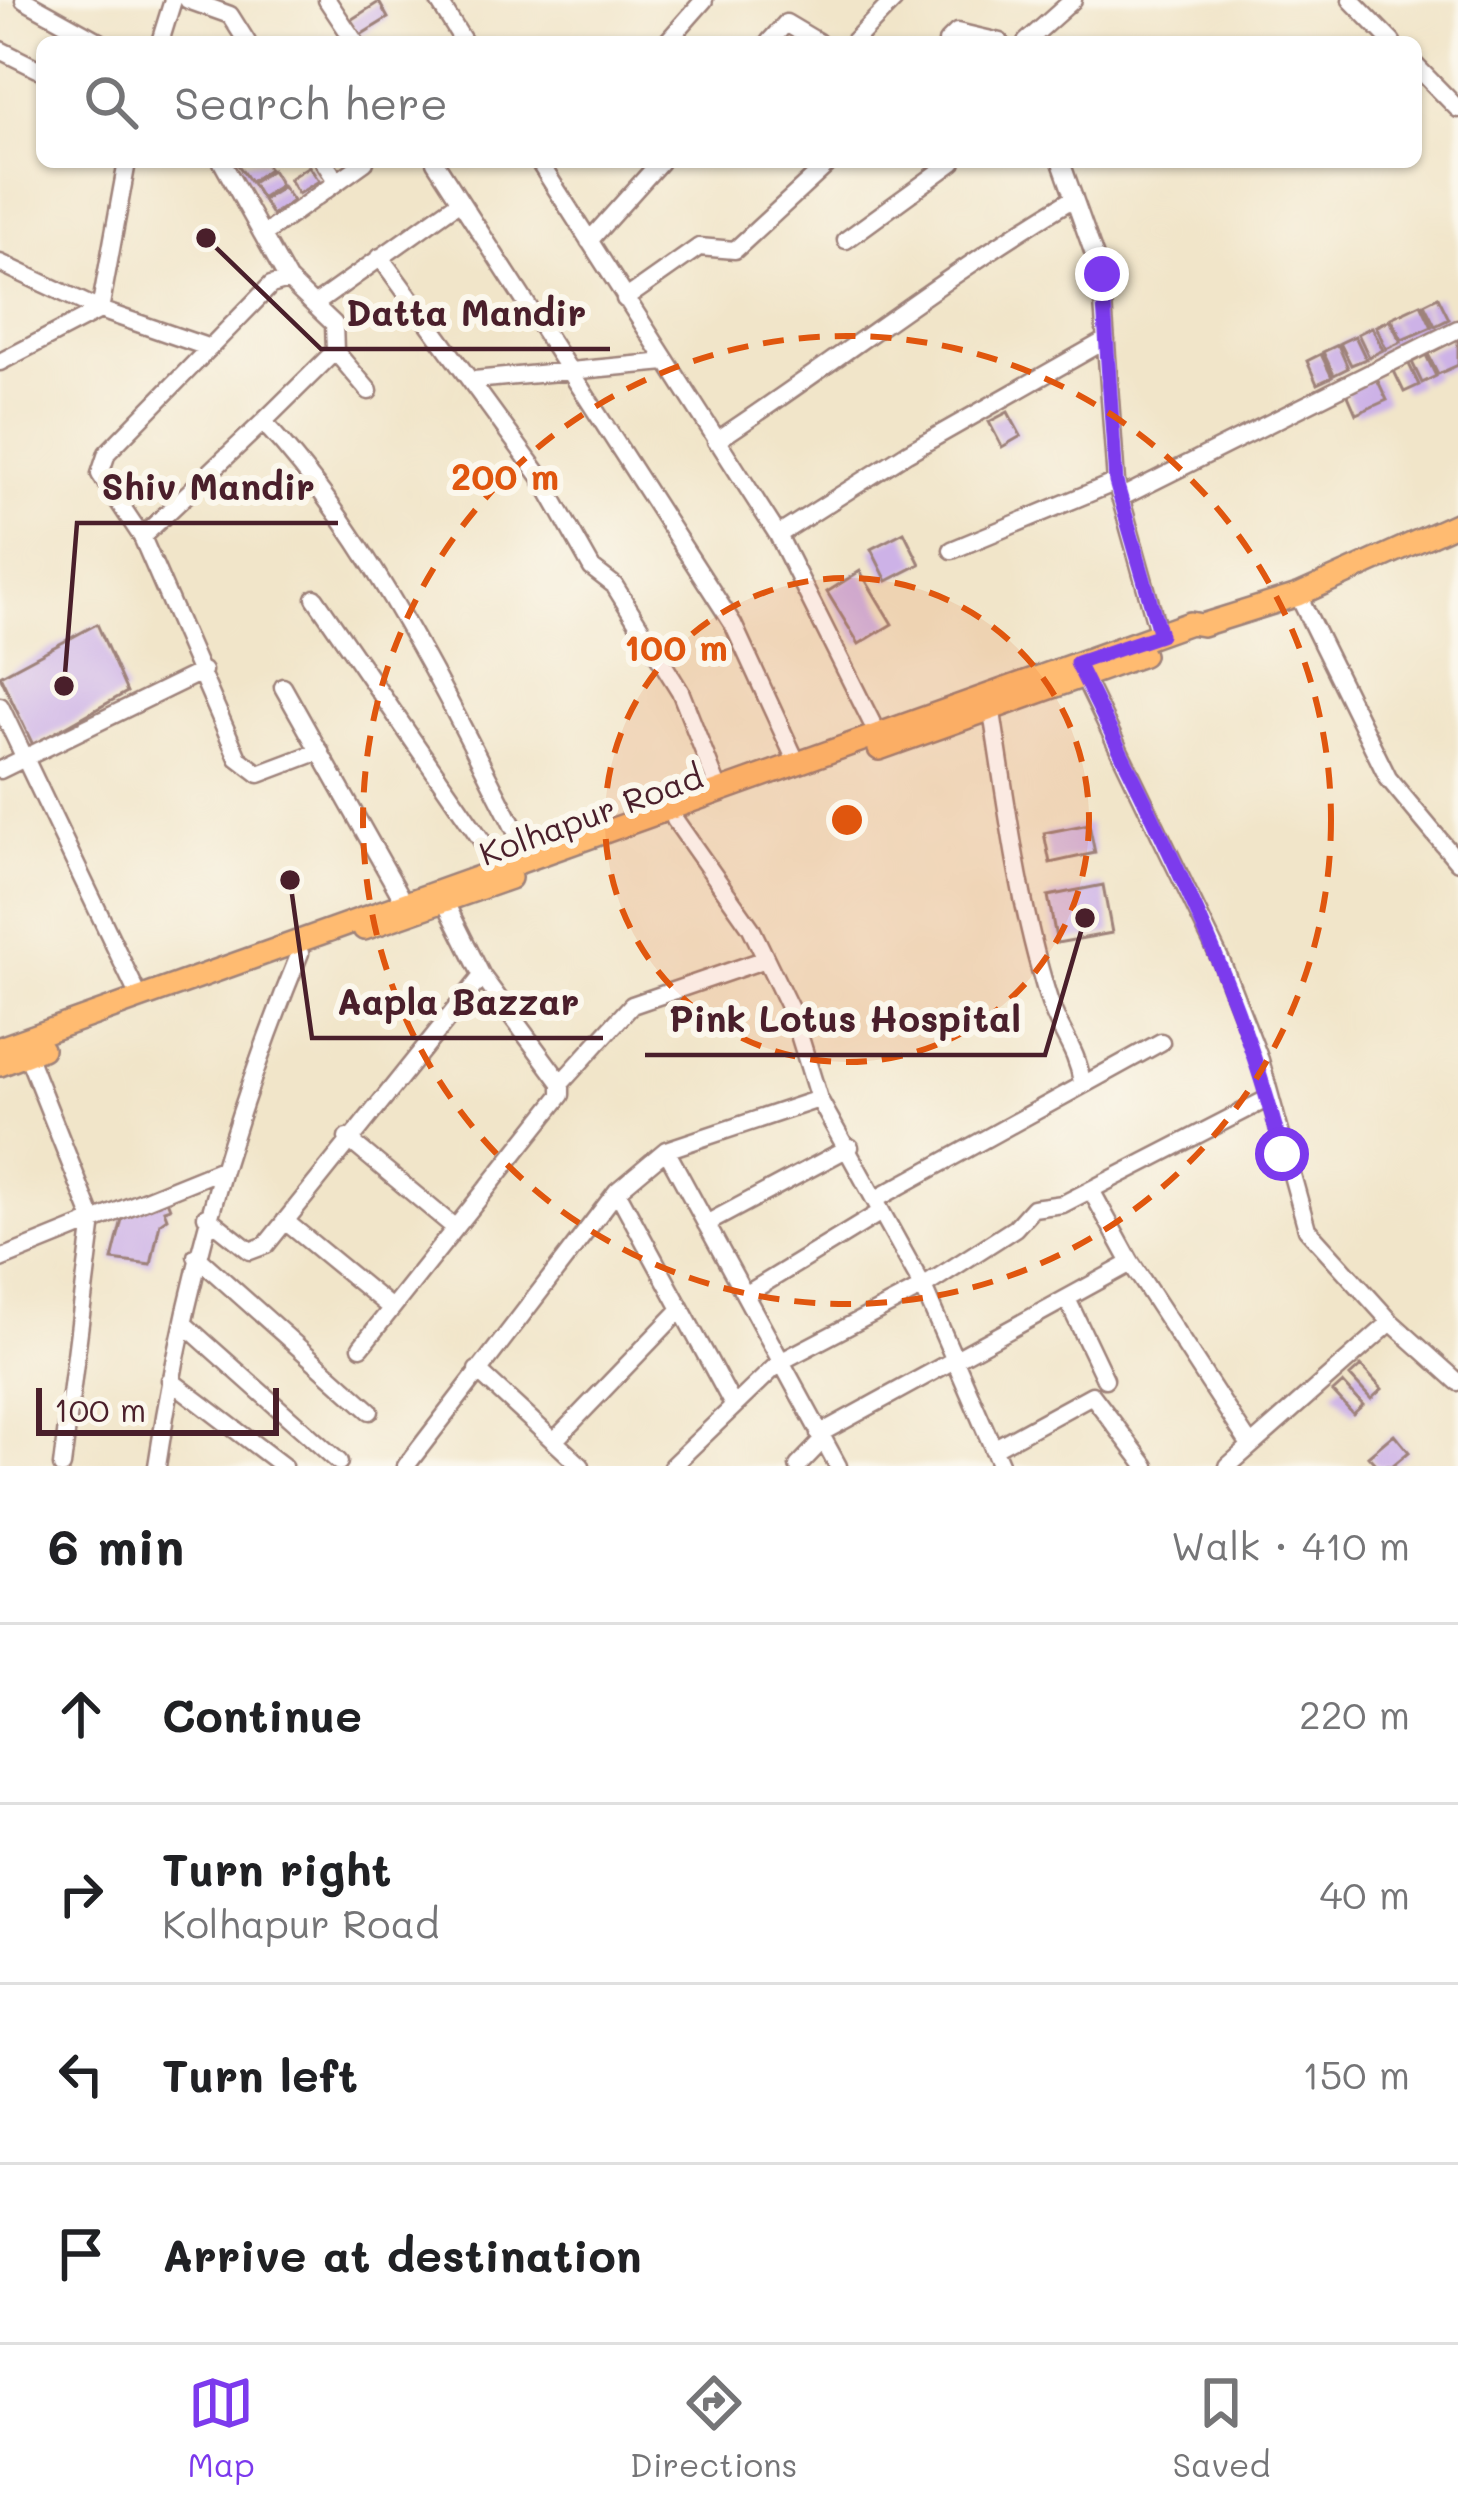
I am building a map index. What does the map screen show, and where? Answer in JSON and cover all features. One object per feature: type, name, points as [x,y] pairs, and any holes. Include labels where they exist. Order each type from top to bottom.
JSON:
[{"type":"main road","name":"Kolhapur Road","points":[[0,1048],[403,900],[442,896],[500,867],[878,735],[1192,637],[1202,626],[1298,595],[1458,523]]},
{"type":"main road","name":"Kolhapur Road","points":[[0,1065],[442,896],[992,712],[1160,635],[1190,623],[1202,626]]},
{"type":"street","points":[[24,0],[89,36]]},
{"type":"street","points":[[162,36],[173,0]]},
{"type":"street","points":[[188,0],[230,15],[243,36]]},
{"type":"street","points":[[327,0],[351,36]]},
{"type":"street","points":[[438,0],[460,36]]},
{"type":"street","points":[[672,36],[704,0]]},
{"type":"street","points":[[859,36],[894,0]]},
{"type":"street","points":[[1033,36],[1073,0]]},
{"type":"street","points":[[1351,0],[1386,36]]},
{"type":"street","points":[[774,36],[786,23],[808,36]]},
{"type":"street","points":[[0,50],[36,67]]},
{"type":"street","points":[[1422,72],[1458,109]]},
{"type":"street","points":[[100,310],[126,168]]},
{"type":"street","points":[[226,168],[288,280],[334,324],[335,351],[369,391]]},
{"type":"street","points":[[328,168],[337,182]]},
{"type":"street","points":[[263,235],[356,168]]},
{"type":"street","points":[[439,168],[733,624],[797,763]]},
{"type":"street","points":[[550,168],[589,242],[778,535],[878,735]]},
{"type":"street","points":[[589,242],[655,168]]},
{"type":"street","points":[[625,299],[698,247],[735,250],[824,168]]},
{"type":"street","points":[[846,240],[945,168]]},
{"type":"street","points":[[1063,168],[1102,274],[1118,490],[1160,635]]},
{"type":"street","points":[[716,441],[840,359],[962,266],[1074,198]]},
{"type":"street","points":[[314,305],[460,201]]},
{"type":"street","points":[[380,257],[540,476],[592,568],[614,585],[680,691],[719,790]]},
{"type":"street","points":[[0,263],[100,310],[210,348]]},
{"type":"street","points":[[288,280],[272,285],[107,453],[100,475],[142,537],[238,758],[259,775],[320,752]]},
{"type":"street","points":[[0,362],[100,310]]},
{"type":"street","points":[[952,550],[1118,490],[1458,329]]},
{"type":"street","points":[[778,535],[907,453],[1106,340]]},
{"type":"street","points":[[142,537],[335,351]]},
{"type":"street","points":[[474,380],[666,362]]},
{"type":"street","points":[[263,422],[311,482],[415,636],[530,857]]},
{"type":"street","points":[[1298,595],[1388,778],[1458,862]]},
{"type":"street","points":[[315,598],[500,867]]},
{"type":"street","points":[[1080,670],[1222,963],[1269,1098],[1307,1229],[1391,1322],[1458,1382]]},
{"type":"street","points":[[0,770],[203,671]]},
{"type":"street","points":[[284,687],[403,900]]},
{"type":"street","points":[[0,706],[28,756],[139,997]]},
{"type":"street","points":[[992,712],[1024,907],[1056,1022],[1078,1051],[1082,1082]]},
{"type":"street","points":[[674,820],[751,928],[793,1015],[820,1099],[923,1287],[997,1458],[1092,1395],[1146,1466]]},
{"type":"street","points":[[442,896],[482,976],[562,1083]]},
{"type":"street","points":[[157,1466],[170,1380],[206,1216],[299,953]]},
{"type":"street","points":[[361,1347],[561,1095],[562,1083],[632,1004],[766,959]]},
{"type":"street","points":[[206,1216],[250,1251],[266,1245],[347,1138],[482,976]]},
{"type":"street","points":[[745,1295],[879,1205],[1082,1082],[1161,1042]]},
{"type":"street","points":[[27,1054],[93,1220],[62,1466]]},
{"type":"street","points":[[672,1466],[780,1362],[923,1287],[1015,1228],[1034,1208],[1064,1204],[1269,1098]]},
{"type":"street","points":[[414,1463],[477,1370],[617,1191],[667,1150],[820,1099]]},
{"type":"street","points":[[347,1138],[454,1227]]},
{"type":"street","points":[[706,1224],[850,1148]]},
{"type":"street","points":[[667,1150],[838,1466]]},
{"type":"street","points":[[0,1259],[222,1169]]},
{"type":"street","points":[[1091,1190],[1131,1263],[1250,1445]]},
{"type":"street","points":[[617,1191],[733,1403]]},
{"type":"street","points":[[285,1221],[391,1308]]},
{"type":"street","points":[[196,1256],[370,1412]]},
{"type":"street","points":[[798,1466],[821,1437],[1131,1263]]},
{"type":"street","points":[[1067,1299],[1105,1379]]},
{"type":"street","points":[[555,1440],[681,1309]]},
{"type":"street","points":[[1228,1466],[1391,1322]]},
{"type":"street","points":[[184,1324],[339,1462]]},
{"type":"street","points":[[477,1370],[581,1466]]},
{"type":"street","points":[[170,1380],[284,1466]]},
{"type":"building","points":[[379,2],[388,18],[359,36],[349,21]]},
{"type":"building","points":[[240,168],[268,168],[269,169],[250,182]]},
{"type":"building","points":[[310,168],[319,181],[298,194],[289,179]]},
{"type":"building","points":[[272,170],[281,185],[261,198],[252,183]]},
{"type":"building","points":[[283,187],[293,201],[272,215],[263,200]]},
{"type":"building","points":[[1438,297],[1449,319],[1435,326],[1424,304]]},
{"type":"building","points":[[1421,304],[1432,327],[1402,340],[1391,318]]},
{"type":"building","points":[[1390,320],[1401,342],[1386,349],[1376,326]]},
{"type":"building","points":[[1372,327],[1383,350],[1369,357],[1358,334]]},
{"type":"building","points":[[1355,336],[1366,359],[1351,365],[1340,343]]},
{"type":"building","points":[[1458,337],[1458,365],[1438,374],[1427,352]]},
{"type":"building","points":[[1338,345],[1348,368],[1334,375],[1323,352]]},
{"type":"building","points":[[1425,353],[1436,376],[1422,383],[1411,360]]},
{"type":"building","points":[[1321,354],[1332,377],[1317,384],[1307,361]]},
{"type":"building","points":[[1408,362],[1419,385],[1404,392],[1393,369]]},
{"type":"building","points":[[1376,377],[1387,400],[1356,414],[1346,391]]},
{"type":"building","points":[[1008,412],[1021,436],[1002,447],[989,422]]},
{"type":"building","points":[[904,532],[920,564],[887,581],[871,549]]},
{"type":"building","points":[[860,571],[892,624],[859,644],[827,592]]},
{"type":"building","points":[[97,624],[127,692],[33,745],[0,676]]},
{"type":"building","points":[[1089,824],[1095,853],[1050,863],[1044,833]]},
{"type":"building","points":[[1103,885],[1112,933],[1057,943],[1048,896]]},
{"type":"building","points":[[165,1195],[170,1208],[164,1210],[167,1218],[160,1223],[151,1265],[112,1260],[123,1215]]},
{"type":"building","points":[[1361,1366],[1382,1389],[1371,1399],[1350,1376]]},
{"type":"building","points":[[1343,1383],[1363,1405],[1353,1414],[1333,1392]]},
{"type":"building","points":[[1394,1434],[1409,1452],[1392,1466],[1377,1466],[1368,1456]]},
{"type":"place","name":"Datta Mandir","points":[[206,238]]},
{"type":"place","name":"Shiv Mandir","points":[[64,686]]},
{"type":"place","name":"Aapla Bazzar","points":[[290,880]]},
{"type":"place","name":"Pink Lotus Hospital","points":[[1085,918]]},
{"type":"route","points":[[1102,274],[1116,482],[1160,635],[1077,663],[1222,963],[1260,1060],[1282,1154]]}]
